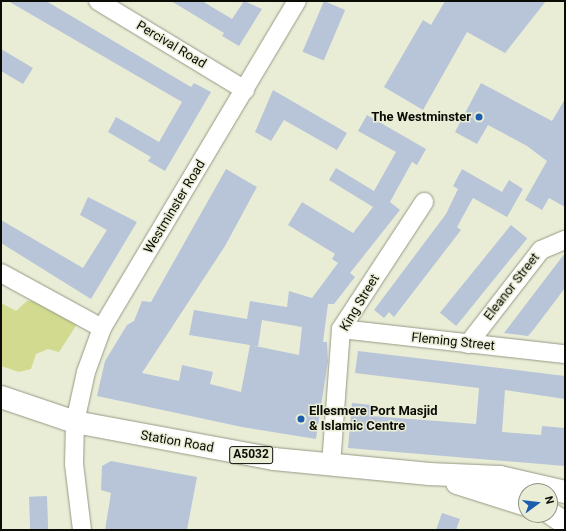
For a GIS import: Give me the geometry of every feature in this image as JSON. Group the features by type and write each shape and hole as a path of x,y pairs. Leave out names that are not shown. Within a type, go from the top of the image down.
{"main road":[{"name":"Station Road","path":"1,396 75,422 274,459 429,474 500,477 565,492"},
{"name":"Station Road","path":"429,474 518,502"}],"street":[{"name":"Percival Road","path":"98,1 245,90"},
{"name":"Westminster Road","path":"82,530 74,464 75,422 86,372 102,328 297,1"},
{"name":"King Street","path":"331,465 341,329 424,202"},
{"name":"Eleanor Street","path":"468,344 540,250 565,240"},
{"path":"1,273 102,328"},
{"name":"Fleming Street","path":"341,329 565,354"}],"green space":[{"path":"38,300 77,324 59,352 48,349 36,354 31,369 19,372 1,366 1,303 16,311 27,301"}],"building":[{"path":"8,1 46,1 191,87 194,83 211,92 165,171 148,161 151,157 108,132 116,117 159,142 182,102"},
{"path":"171,1 202,1 232,19 244,1 262,9 239,46 222,36 224,33"},
{"path":"324,1 345,10 324,61 303,52"},
{"path":"445,1 546,1 505,53 467,32 423,110 384,87 423,20 431,25"},
{"path":"1,49 33,68 23,84 1,71"},
{"path":"481,83 552,121 565,99 565,207 549,198 542,210 525,200 547,161 527,146 488,125 477,144 455,132"},
{"path":"273,90 347,133 337,150 284,120 271,141 255,132"},
{"path":"367,115 426,149 417,165 412,162 390,202 400,210 350,273 355,277 334,304 328,304 323,342 327,342 328,361 316,439 242,427 97,396 105,361 127,325 134,321 142,301 151,302 226,169 257,187 225,246 142,373 179,381 182,365 213,372 210,384 241,392 250,345 189,335 194,310 247,319 250,301 287,307 289,291 312,298 338,263 332,259 335,254 288,225 302,202 353,233 373,207 329,180 336,168 374,191 396,152 358,131","holes":["262,320 302,327 299,355 258,347"]},
{"path":"462,169 502,192 509,180 523,189 507,217 473,198 457,227 461,230 394,317 389,312 384,318 374,310 446,214 458,189 453,186"},
{"path":"88,197 137,222 91,299 1,243 1,220 83,268 107,230 80,215"},
{"path":"511,225 527,238 456,326 440,313"},
{"path":"565,253 565,288 534,329 528,336 504,333"},
{"path":"358,351 565,376 565,399 505,390 502,432 541,435 542,426 565,428 565,466 348,448 352,403 373,405 372,416 476,424 479,388 355,373"},
{"path":"111,461 197,477 187,530 105,530 111,493 101,490 102,466"},
{"path":"47,496 48,530 30,530 29,497"},
{"path":"442,513 460,519 456,530 436,530"}],"place":[{"name":"The Westminster","path":"479,117"},
{"name":"Ellesmere Port Masjid & Islamic Centre","path":"301,419"}]}
